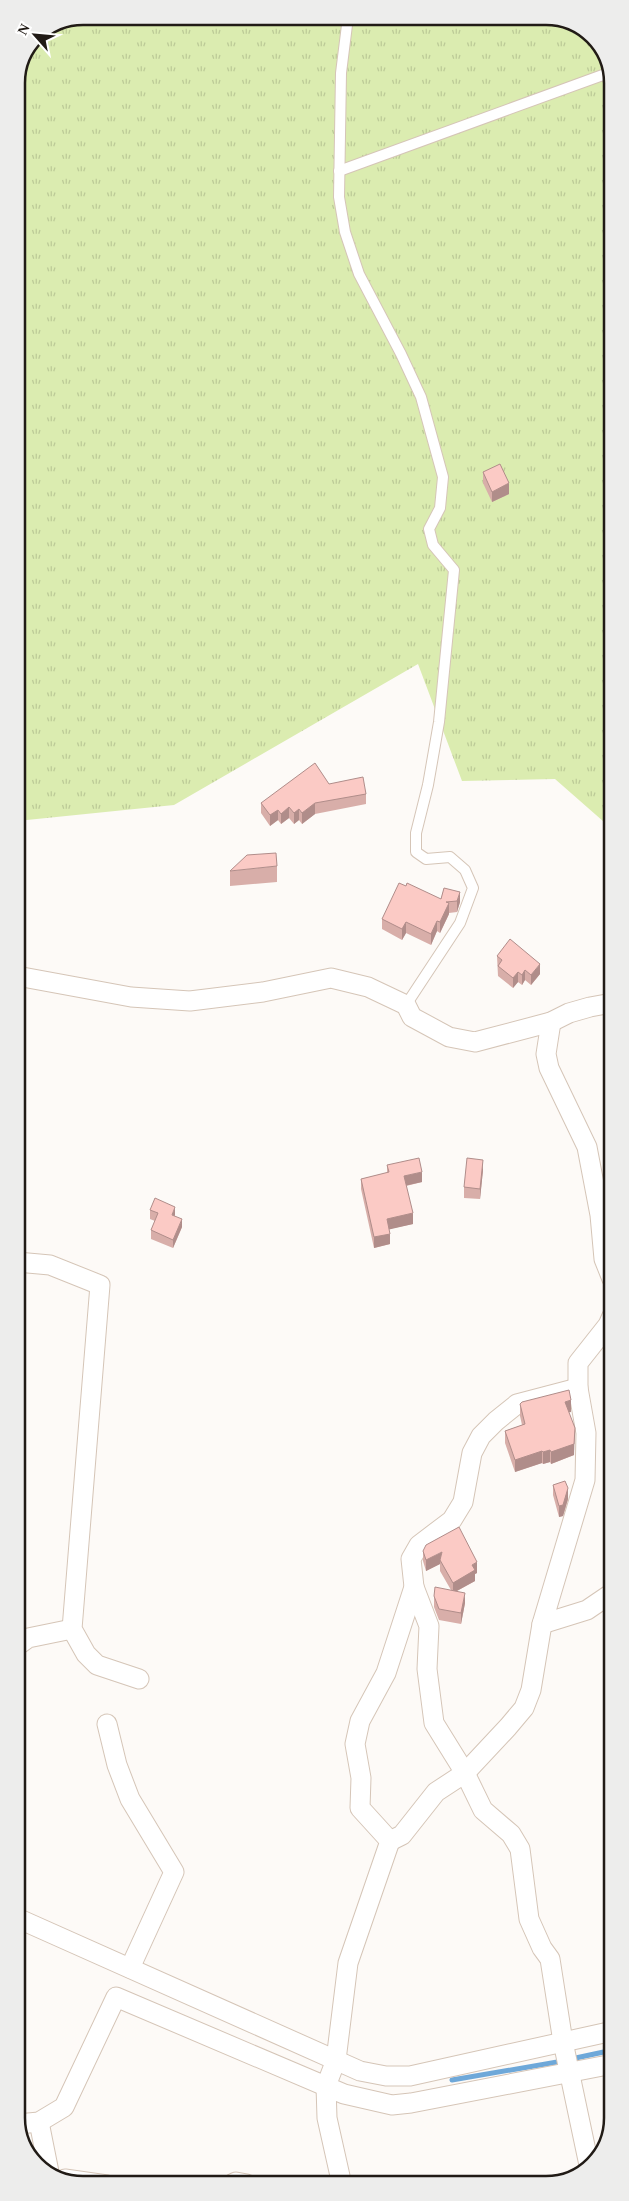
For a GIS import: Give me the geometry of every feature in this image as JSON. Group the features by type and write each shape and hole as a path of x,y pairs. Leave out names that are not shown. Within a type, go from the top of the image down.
{"street":[{"path":"25,977 131,997 190,1001 263,992 331,978 368,987 406,1005 412,1017 450,1037 475,1042 551,1022 569,1013 604,1005"},
{"path":"551,1022 546,1054 549,1068 587,1146 600,1215 604,1259"},
{"path":"25,1263 50,1265 100,1285 72,1629 86,1654 96,1665 139,1679"},
{"path":"340,2176 327,2118 326,2086 336,2060 348,1963 390,1840 402,1835 436,1792 465,1773 508,1728 524,1708 531,1690 542,1624 585,1480 586,1433 578,1388 578,1363 604,1330"},
{"path":"578,1388 518,1404 496,1421 481,1436 472,1453 463,1502 452,1520 419,1545 411,1558 414,1587 429,1626 427,1668 434,1723 465,1773 484,1810 511,1834 520,1849 529,1919 542,1948 550,1959 563,2042 588,2158"},
{"path":"390,1840 360,1808 361,1778 355,1744 360,1721 386,1674 414,1587"},
{"path":"542,1624 587,1610 604,1599"},
{"path":"25,1640 72,1629"},
{"path":"107,1724 116,1765 130,1799 174,1872 130,1968"},
{"path":"25,1921 360,2071 386,2076 410,2076 604,2034"},
{"path":"25,2123 38,2122 64,2107 116,1997 344,2094 392,2105 604,2066"},
{"path":"38,2122 47,2163"}],"lane":[{"path":"347,25 341,72 339,171 339,197 345,232 359,274 421,397 444,477 440,508 429,529 434,545 454,570 439,722 428,785 416,833 416,852 426,859 450,858 465,870 473,888 460,923 406,1005"},
{"path":"339,171 603,75"}],"green space":[{"path":"83,25 550,25 568,29 584,39 600,61 604,83 604,822 555,779 462,781 418,664 174,805 25,820 25,83 30,60 60,60 61,29"}],"building":[{"path":"500,464 509,483 492,492 483,472"},
{"path":"315,763 329,784 363,777 366,794 315,803 302,813 299,809 294,813 289,807 281,814 278,810 270,815 261,803"},
{"path":"276,853 277,866 230,871 247,855"},
{"path":"399,883 406,886 407,883 441,899 444,888 460,892 457,901 446,902 449,903 440,922 437,921 431,934 406,922 402,929 382,919"},
{"path":"510,939 540,964 531,975 525,970 522,975 518,972 513,978 498,966 502,960 497,956"},
{"path":"419,1158 422,1172 404,1176 413,1213 387,1219 390,1234 374,1237 361,1179 389,1172 387,1165"},
{"path":"467,1158 483,1160 480,1189 464,1187"},
{"path":"155,1198 175,1207 172,1215 182,1219 173,1240 151,1230 158,1213 150,1210"},
{"path":"569,1390 571,1400 565,1402 575,1428 574,1444 551,1452 550,1450 542,1451 515,1460 505,1431 525,1424 520,1404"},
{"path":"565,1481 568,1488 563,1505 559,1506 553,1485"},
{"path":"459,1527 477,1562 472,1565 475,1570 453,1583 440,1560 442,1552 426,1560 423,1551 426,1545"},
{"path":"435,1587 465,1593 461,1613 439,1609 434,1596"}],"waterway":[{"path":"571,2059 604,2052"},
{"path":"452,2080 563,2061"}]}
